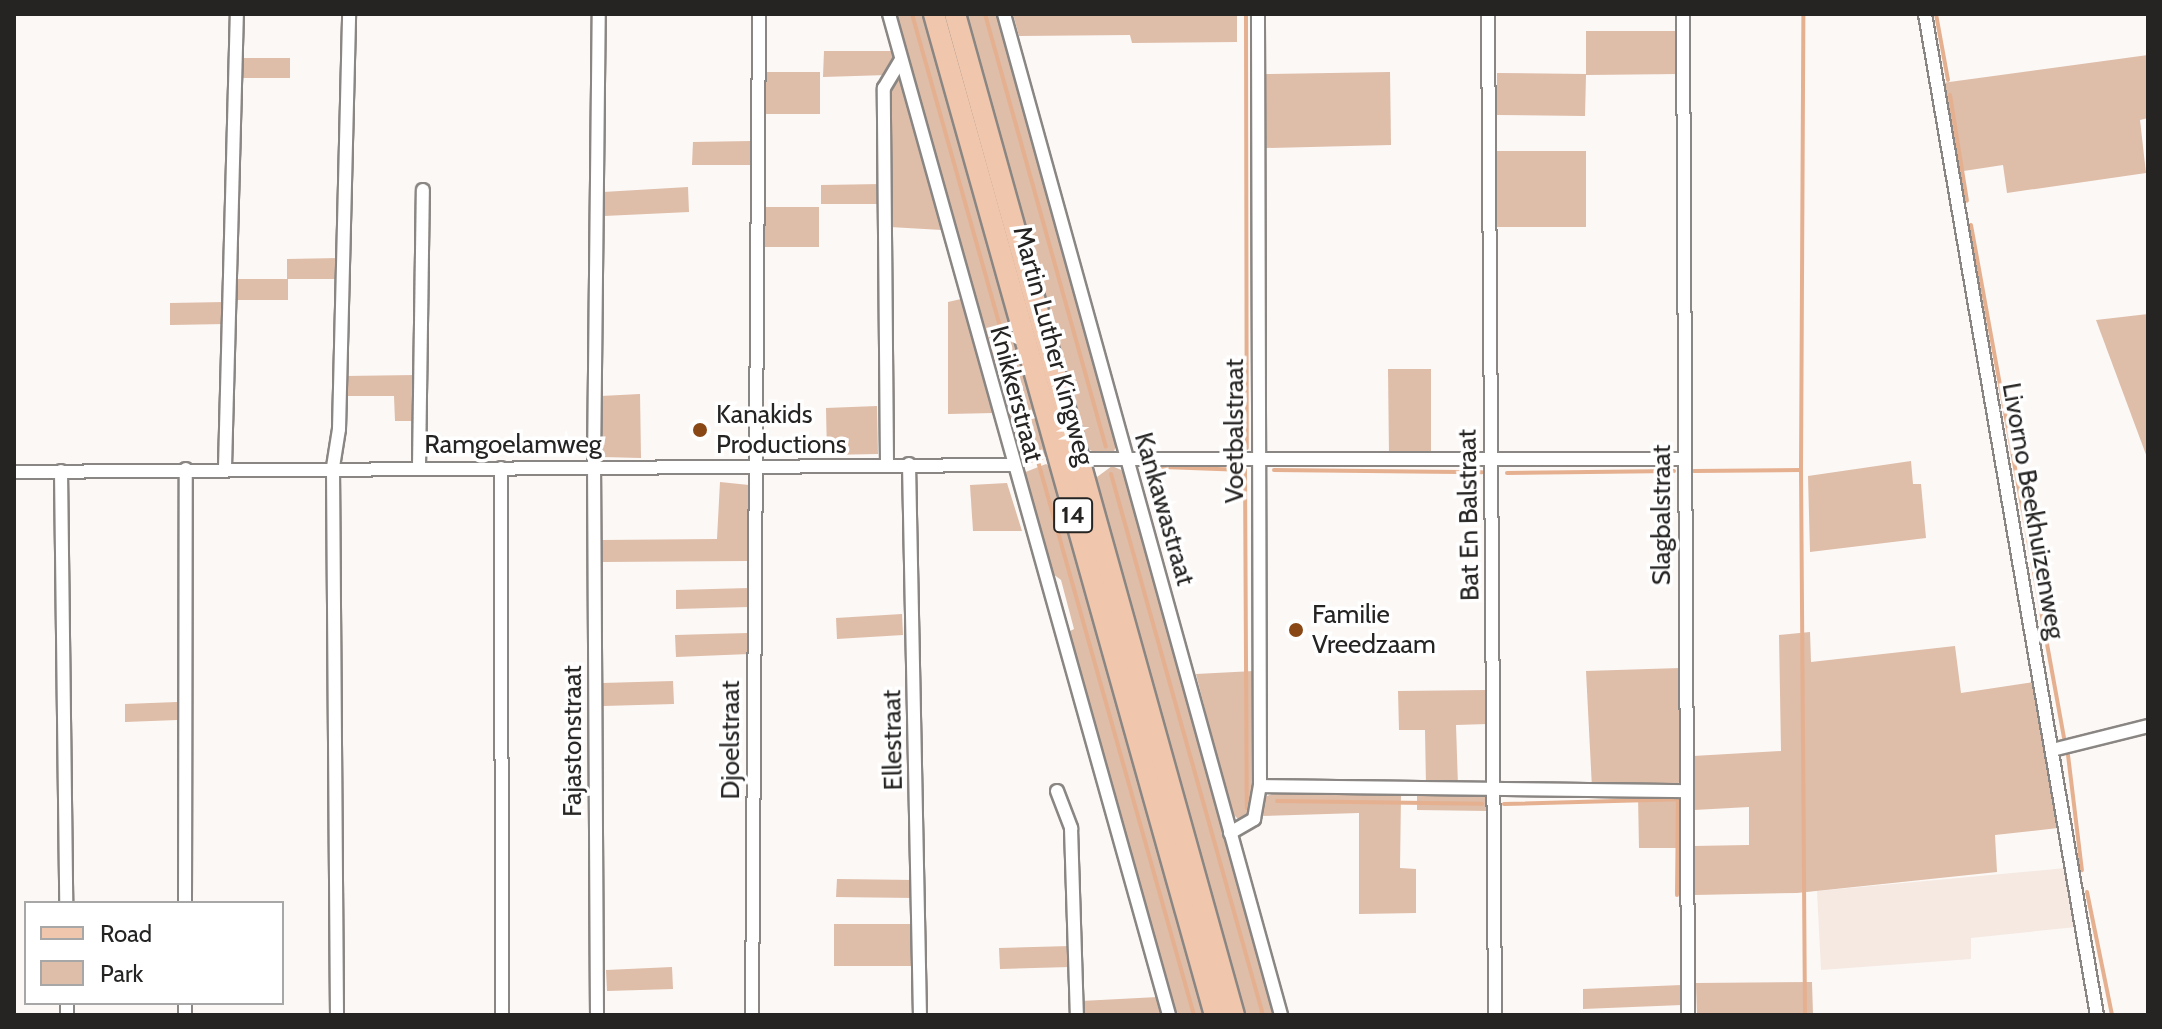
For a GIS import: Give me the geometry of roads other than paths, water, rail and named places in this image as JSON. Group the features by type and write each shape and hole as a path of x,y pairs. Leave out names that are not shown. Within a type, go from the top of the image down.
{"main road":[{"name":"Martin Luther Kingweg","path":"934,14 1215,1015"},
{"name":"Martin Luther Kingweg","path":"955,14 1234,1015"}],"street":[{"path":"225,467 237,14"},
{"path":"337,1015 333,467 339,429 349,14"},
{"name":"Fajastonstraat","path":"597,1015 594,466 599,14"},
{"name":"Djoelstraat","path":"752,1015 759,14"},
{"name":"Knikkerstraat","path":"889,14 1169,1015"},
{"name":"Kankawastraat","path":"1004,14 1281,1015"},
{"name":"Voetbalstraat","path":"1230,833 1254,819 1260,786 1258,14"},
{"name":"Bat En Balstraat","path":"1488,14 1495,1015"},
{"name":"Slagbalstraat","path":"1683,14 1688,1015"},
{"name":"Livorno Beekhuizenweg","path":"1925,14 2097,1015"},
{"path":"887,463 884,88 901,60"},
{"path":"419,467 423,190"},
{"path":"1058,464 1079,458 1490,463 1683,459"},
{"name":"Ellestraat","path":"909,464 920,1015"},
{"name":"Ramgoelamweg","path":"14,472 225,467 1013,465"},
{"path":"501,468 502,1015"},
{"path":"185,901 186,469"},
{"path":"61,471 66,901"},
{"path":"2052,750 2148,726"},
{"path":"1260,786 1687,791"},
{"path":"1057,791 1071,828 1077,1015"}],"waterway":[{"path":"912,14 1194,1015"},
{"path":"985,14 1106,446"},
{"path":"1246,14 1247,448"},
{"path":"1694,471 1801,470 1803,14"},
{"path":"1936,14 1948,80"},
{"path":"1950,95 1967,201"},
{"path":"1971,225 2064,738"},
{"path":"1163,467 1245,470 1247,808"},
{"path":"1274,470 1482,472"},
{"path":"1801,470 1805,1015"},
{"path":"1507,473 1674,471"},
{"path":"1111,474 1263,1015"},
{"path":"2068,755 2082,870"},
{"path":"1504,804 1678,799 1677,895"},
{"path":"1277,801 1482,804"},
{"path":"2087,892 2112,1015"}],"place":[{"name":"Kanakids Productions","path":"700,430"},
{"name":"Familie Vreedzaam","path":"1296,630"}]}
